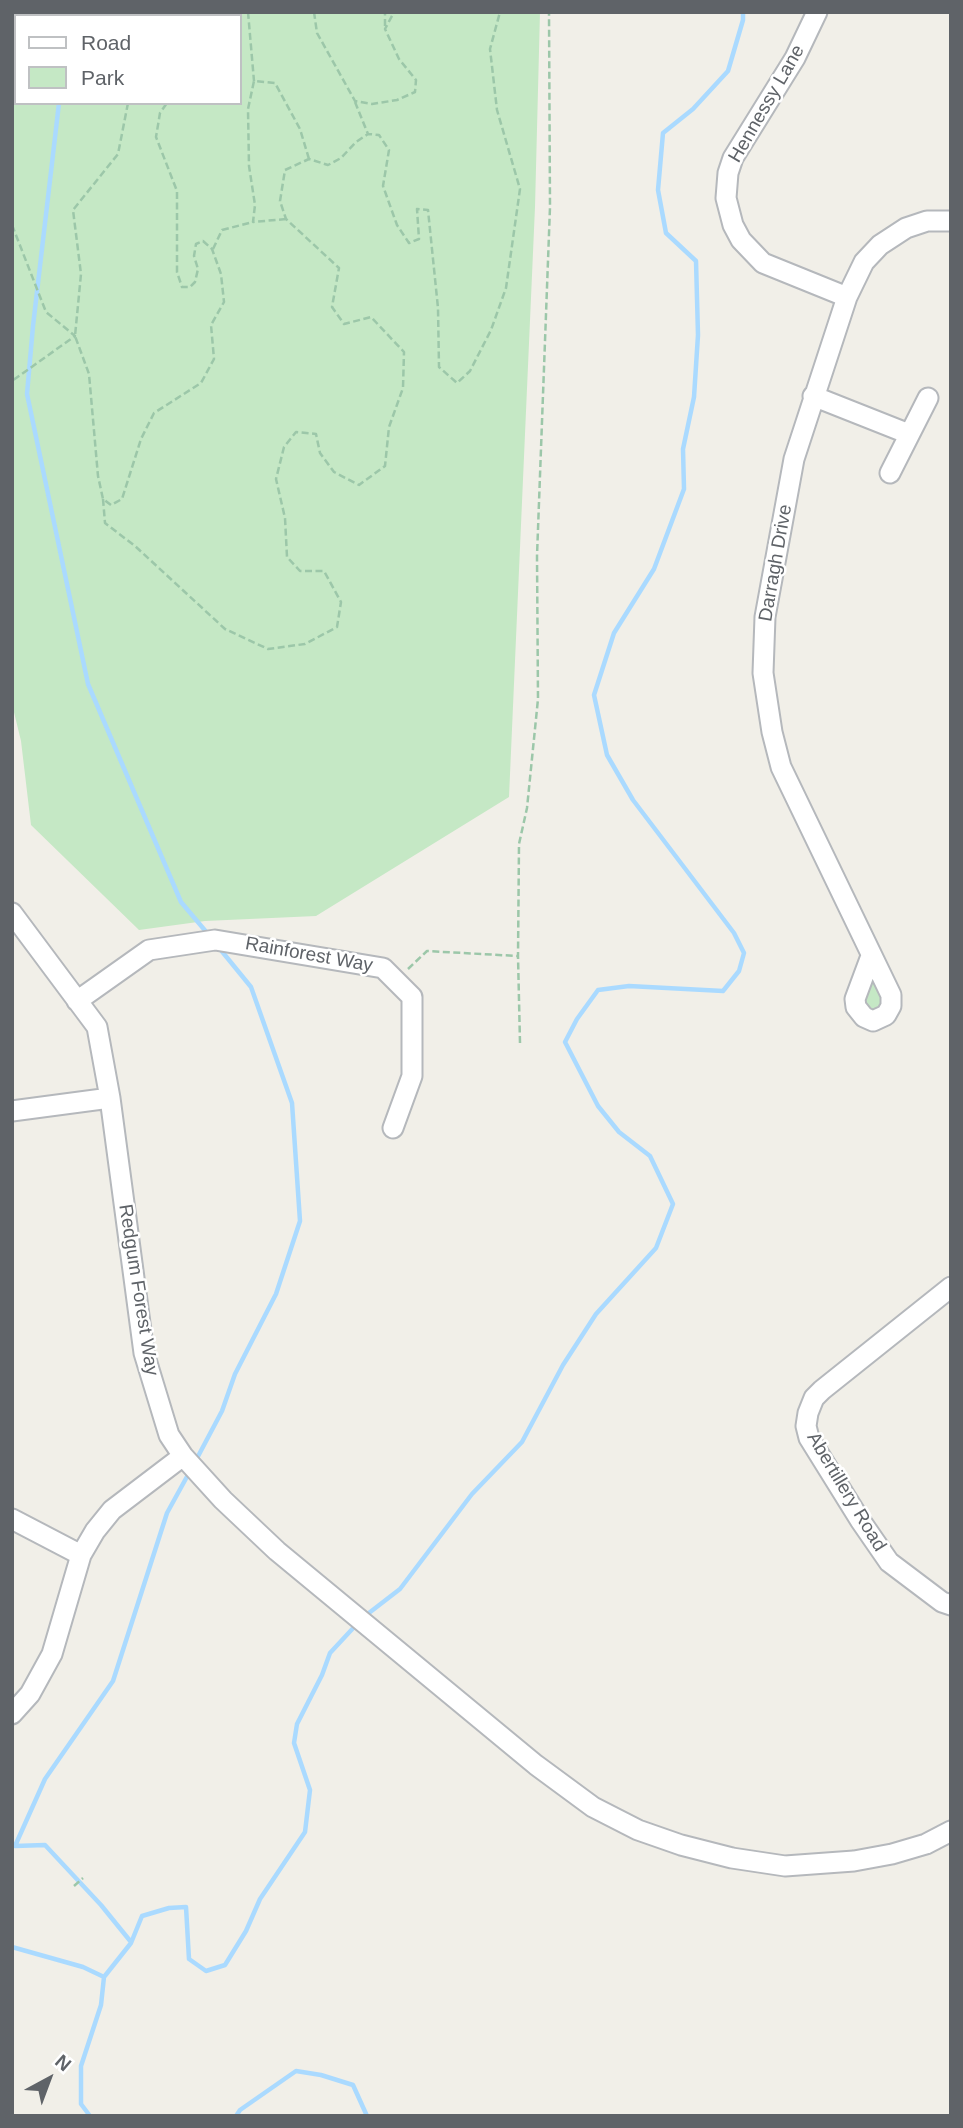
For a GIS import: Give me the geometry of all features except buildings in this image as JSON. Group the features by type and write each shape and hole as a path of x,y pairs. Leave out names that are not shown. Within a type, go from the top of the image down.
{"street":[{"name":"Hennessy Lane","path":"817,12 795,58 733,158 728,173 726,198 733,225 741,240 763,262 847,297"},
{"name":"Darragh Drive","path":"871,956 781,767 772,732 763,673 765,617 794,459 847,297 864,262 880,245 905,228 927,221 951,221"},
{"path":"813,396 909,434"},
{"path":"890,473 928,398"},
{"name":"Redgum Forest Way","path":"12,913 97,1027 110,1098 144,1353 169,1435 183,1456 223,1500 276,1551 536,1765 593,1807 638,1830 681,1845 732,1858 786,1866 854,1861 926,1844 951,1831"},
{"name":"Rainforest Way","path":"77,1000 149,950 215,940 383,968 412,997 412,1076 393,1128"},
{"path":"12,1111 110,1098"},
{"name":"Abertillery Road","path":"951,1287 822,1390 814,1398 806,1426 809,1438 889,1562 942,1602 951,1605"},
{"path":"12,1714 30,1694 52,1654 81,1555 95,1531 112,1510 183,1456"},
{"path":"12,1518 81,1555"}],"path":[{"path":"248,12 254,81 248,109 254,222"},
{"path":"314,12 317,33 355,101 368,134"},
{"path":"355,101 372,104 397,100 415,92 416,80 399,59 385,29 385,12"},
{"path":"385,29 394,12"},
{"path":"128,105 118,154 73,211 82,274 75,336 89,374 105,523 135,546 225,629 268,649 305,644 337,627 341,602 324,571 300,571 287,558 285,518 276,478 284,447 296,432 316,434 320,453 334,472 359,485 385,466 389,427 403,388 404,352 371,317 344,324 332,307 339,268 286,219 280,201 285,170 309,159 328,164 341,158 368,134 379,135 389,150 383,186 397,225 409,243 419,239 417,209 428,210 438,308 439,367 457,383 470,371 491,330 506,288 520,189 497,110 490,49 500,12"},
{"path":"520,1043 519,844 527,808 538,699 537,556 550,207 549,12"},
{"path":"254,81 275,83 300,129 309,159"},
{"path":"103,499 111,505 122,499 141,439 154,413 201,383 214,359 211,325 224,302 221,274 212,249 203,242 196,244 194,256 198,269 195,282 190,288 182,287 177,272 177,191 156,138 160,113 166,105"},
{"path":"212,249 222,230 254,222 286,219"},
{"path":"12,225 46,312 75,336"},
{"path":"12,381 75,336"},
{"path":"395,981 427,951 518,956"},
{"path":"75,1886 83,1878"}],"green space":[{"path":"12,12 540,12 535,207 509,797 316,916 205,921 139,930 31,825 21,741 12,704"},
{"path":"872,981 882,998 882,1008 870,1013 863,1001"}],"waterway":[{"path":"365,1616 400,1589 472,1494 522,1442 563,1365 596,1314 656,1248 673,1204 650,1156 619,1132 598,1106 565,1042 577,1019 598,990 629,986 723,991 739,971 744,953 734,933 633,800 607,755 594,695 614,633 654,569 684,489 683,449 694,397 698,335 696,261 666,233 658,190 663,133 693,109 728,71 743,12"},
{"path":"59,105 27,394 88,684 181,902 208,934"},
{"path":"195,1462 222,1411 235,1374 276,1294 300,1221 292,1103 251,987 220,949"},
{"path":"131,1942 45,1845 15,1846 45,1779 113,1681 167,1513 189,1473"},
{"path":"104,1977 131,1943 142,1916 169,1908 186,1907 189,1959 206,1971 225,1965 246,1931 260,1899 305,1832 310,1790 294,1743 297,1724 330,1653 356,1625"},
{"path":"12,1947 83,1967 104,1977 101,2005 81,2066 81,2104 90,2116"},
{"path":"236,2116 240,2110 296,2071 353,2085 367,2116"}]}
